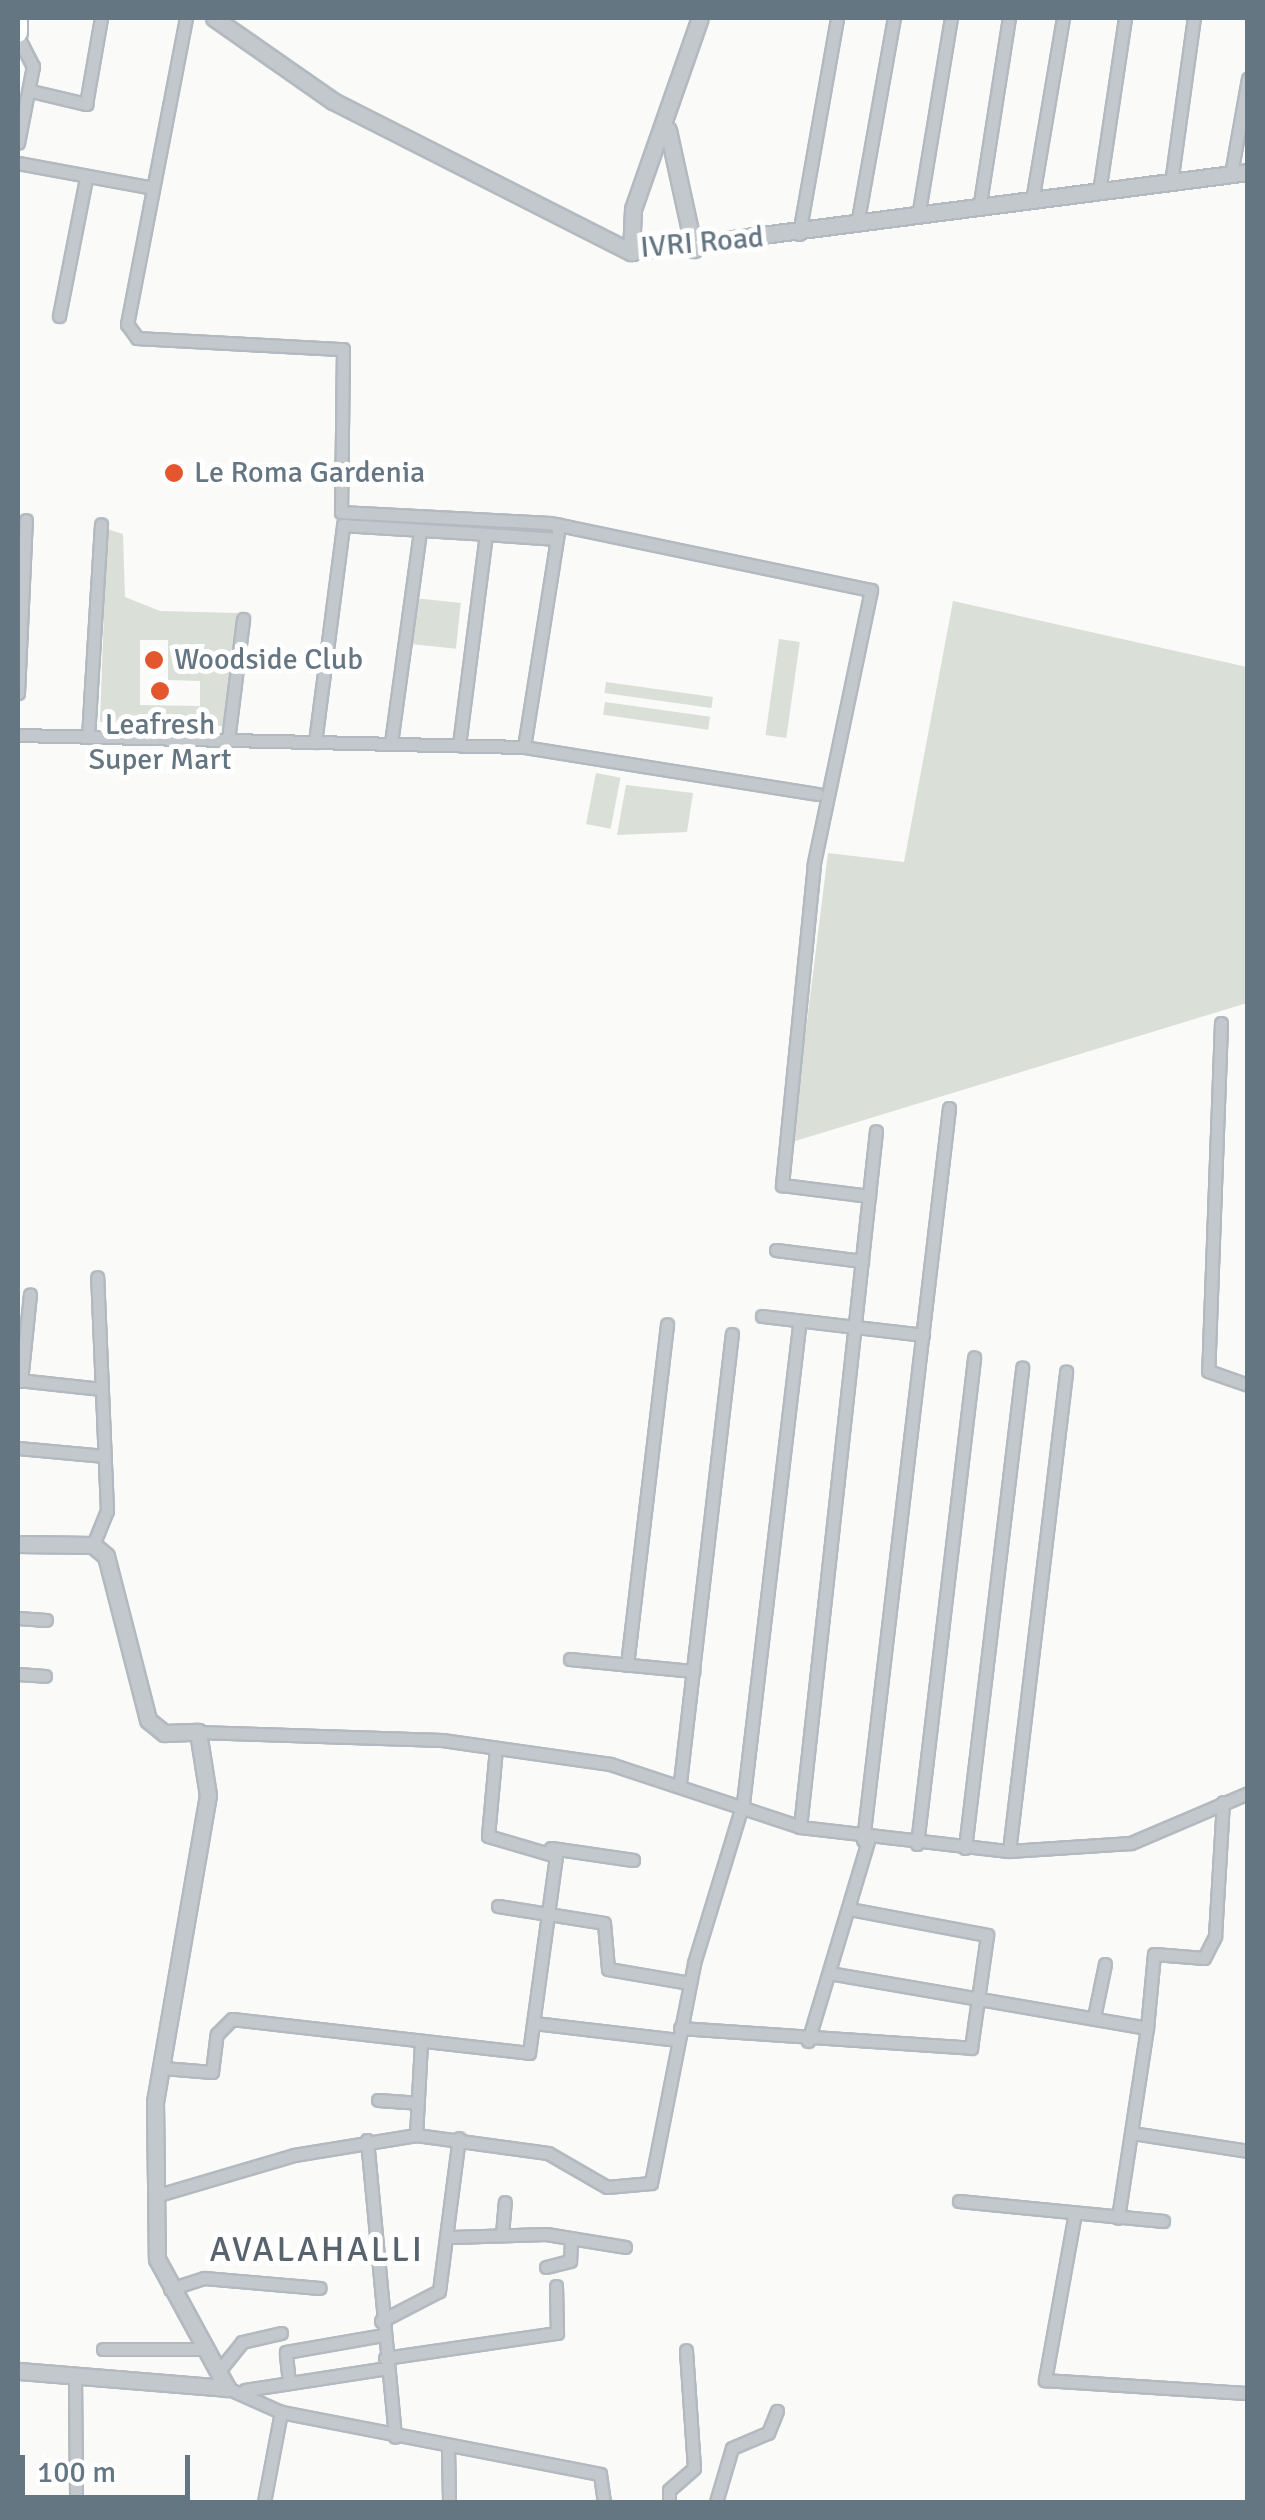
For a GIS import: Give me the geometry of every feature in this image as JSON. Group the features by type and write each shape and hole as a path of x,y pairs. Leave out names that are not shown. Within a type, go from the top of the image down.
{"main road":[{"path":"18,22 18,35"}],"street":[{"path":"31,91 86,104 101,18"},
{"path":"186,18 127,324 138,338 344,349 341,512 559,524 871,590 814,864 782,1185 869,1196"},
{"name":"IVRI Road","path":"214,18 333,101 631,252 694,249 1240,173"},
{"path":"631,252 648,170 700,18"},
{"path":"799,234 838,18"},
{"path":"857,226 894,18"},
{"path":"918,217 951,18"},
{"path":"979,209 1009,18"},
{"path":"1032,201 1063,18"},
{"path":"1099,192 1125,18"},
{"path":"1171,182 1194,18"},
{"path":"18,35 33,57 31,91 18,143"},
{"path":"1240,173 1248,78"},
{"path":"667,121 670,170 694,249"},
{"path":"18,163 86,179 153,188"},
{"path":"648,170 670,170"},
{"path":"59,316 86,179"},
{"path":"18,694 26,520"},
{"path":"88,737 101,524"},
{"path":"524,747 559,524"},
{"path":"315,742 344,525 557,539"},
{"path":"391,744 420,532"},
{"path":"459,745 486,534"},
{"path":"228,740 243,619"},
{"path":"18,735 524,747 817,794"},
{"path":"1221,1024 1208,1371 1248,1385"},
{"path":"808,2041 850,1909 866,1840 949,1108"},
{"path":"800,1827 876,1132"},
{"path":"776,1250 862,1261"},
{"path":"92,1545 108,1511 98,1276"},
{"path":"30,1294 19,1380 102,1389"},
{"path":"762,1316 923,1335"},
{"path":"155,2196 367,2140 416,2135 548,2152 607,2188 651,2183 690,1982 744,1804 800,1321"},
{"path":"627,1665 667,1324"},
{"path":"680,1782 732,1334"},
{"path":"917,1844 974,1357"},
{"path":"965,1848 1022,1367"},
{"path":"1009,1851 1066,1372"},
{"path":"18,1448 105,1456"},
{"path":"18,1544 92,1545 112,1568 148,1720 164,1733 496,1748 680,1782 800,1827 866,1840 1009,1851 1131,1843 1248,1793"},
{"path":"18,1618 46,1620"},
{"path":"570,1659 692,1671"},
{"path":"18,1674 45,1676"},
{"path":"198,1732 208,1795 163,2068 155,2196 157,2259 206,2349 222,2367 227,2388"},
{"path":"496,1748 488,1836 633,1860"},
{"path":"1118,2218 1147,2028 1154,1954 1204,1958 1215,1936 1223,1802"},
{"path":"163,2068 212,2072 218,2034 232,2018 525,2055 534,2023 547,1913 557,1868 551,1848"},
{"path":"498,1906 607,1926 608,1970 690,1982"},
{"path":"534,2023 971,2048 987,1934 850,1909"},
{"path":"1094,2017 1105,1964"},
{"path":"828,1973 1147,2028"},
{"path":"416,2135 421,2042"},
{"path":"378,2100 418,2104"},
{"path":"1132,2133 1248,2151"},
{"path":"381,2321 431,2302 452,2236 459,2138"},
{"path":"367,2140 381,2321 395,2437"},
{"path":"960,2201 1163,2221"},
{"path":"502,2234 505,2202"},
{"path":"1075,2213 1045,2380 1248,2393"},
{"path":"452,2236 502,2234 625,2247"},
{"path":"546,2267 570,2262 571,2240"},
{"path":"170,2289 204,2278 320,2288"},
{"path":"18,2371 245,2390 557,2333 556,2286"},
{"path":"222,2367 242,2342 281,2333"},
{"path":"290,2382 286,2352 383,2336"},
{"path":"103,2349 206,2349"},
{"path":"669,2502 669,2490 694,2468 686,2350"},
{"path":"75,2378 76,2502"},
{"path":"245,2390 281,2412 448,2448 600,2474 604,2502"},
{"path":"716,2502 732,2448 768,2433 778,2410"},
{"path":"264,2502 281,2412"},
{"path":"448,2448 449,2502"}],"shaded area":[{"path":"107,529 123,534 125,597 160,611 237,613 223,726 100,722","holes":["140,640 168,640 168,680 200,681 200,706 140,705"]},
{"path":"414,598 461,603 456,649 409,644"},
{"path":"953,601 1247,667 1247,1003 792,1142 828,853 904,862"},
{"path":"779,639 800,642 786,738 766,735"},
{"path":"606,682 713,697 711,708 604,693"},
{"path":"605,702 710,717 708,730 603,715"},
{"path":"596,773 621,778 611,829 586,824"},
{"path":"626,785 693,793 687,832 617,835"}],"place":[{"name":"Le Roma Gardenia","path":"174,473"},
{"name":"Woodside Club","path":"154,660"},
{"name":"Leafresh Super Mart","path":"160,691"}],"district":[{"name":"AVALAHALLI","path":"317,2250"}]}
